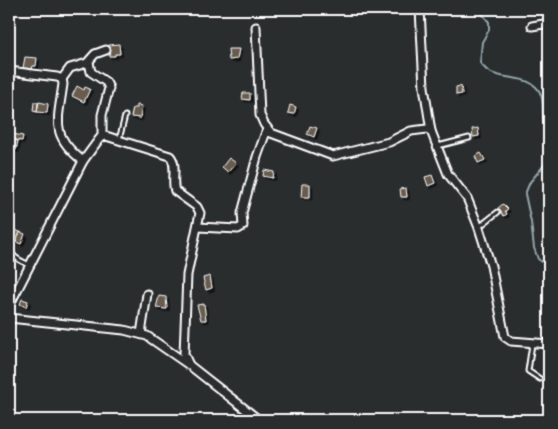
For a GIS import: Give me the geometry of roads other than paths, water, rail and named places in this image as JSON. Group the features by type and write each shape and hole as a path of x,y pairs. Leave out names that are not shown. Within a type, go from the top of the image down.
{"street":[{"path":"420,9 424,79 431,131 448,174 468,198 479,228 492,274 503,333 511,341 549,344"},
{"path":"532,26 549,24"},
{"path":"256,26 260,115 267,129 276,136 333,156 389,142 411,131 426,129 431,131"},
{"path":"84,161 67,146 59,132 62,80 67,71 73,66 89,62 95,54 106,50"},
{"path":"9,306 84,161 102,137 102,115 109,88 106,82 91,72 89,62"},
{"path":"9,71 57,77 62,80"},
{"path":"198,227 238,229 242,226 242,213 257,157 267,129"},
{"path":"102,137 119,140 172,157 174,163 174,191 199,210 201,217 187,275 184,354 189,365"},
{"path":"141,334 146,294"},
{"path":"9,318 124,330 141,334 189,365 259,420"}],"lane":[{"path":"119,140 125,116"},
{"path":"438,146 469,138"},
{"path":"479,228 498,212"},
{"path":"11,242 12,255 29,265"},
{"path":"532,343 528,371 540,379"}],"waterway":[{"path":"476,9 489,22 489,30 482,42 480,63 493,74 519,79 536,87 542,98 544,123 549,135"},
{"path":"549,155 545,164 530,182 525,194 534,248 538,259 549,267"}]}
